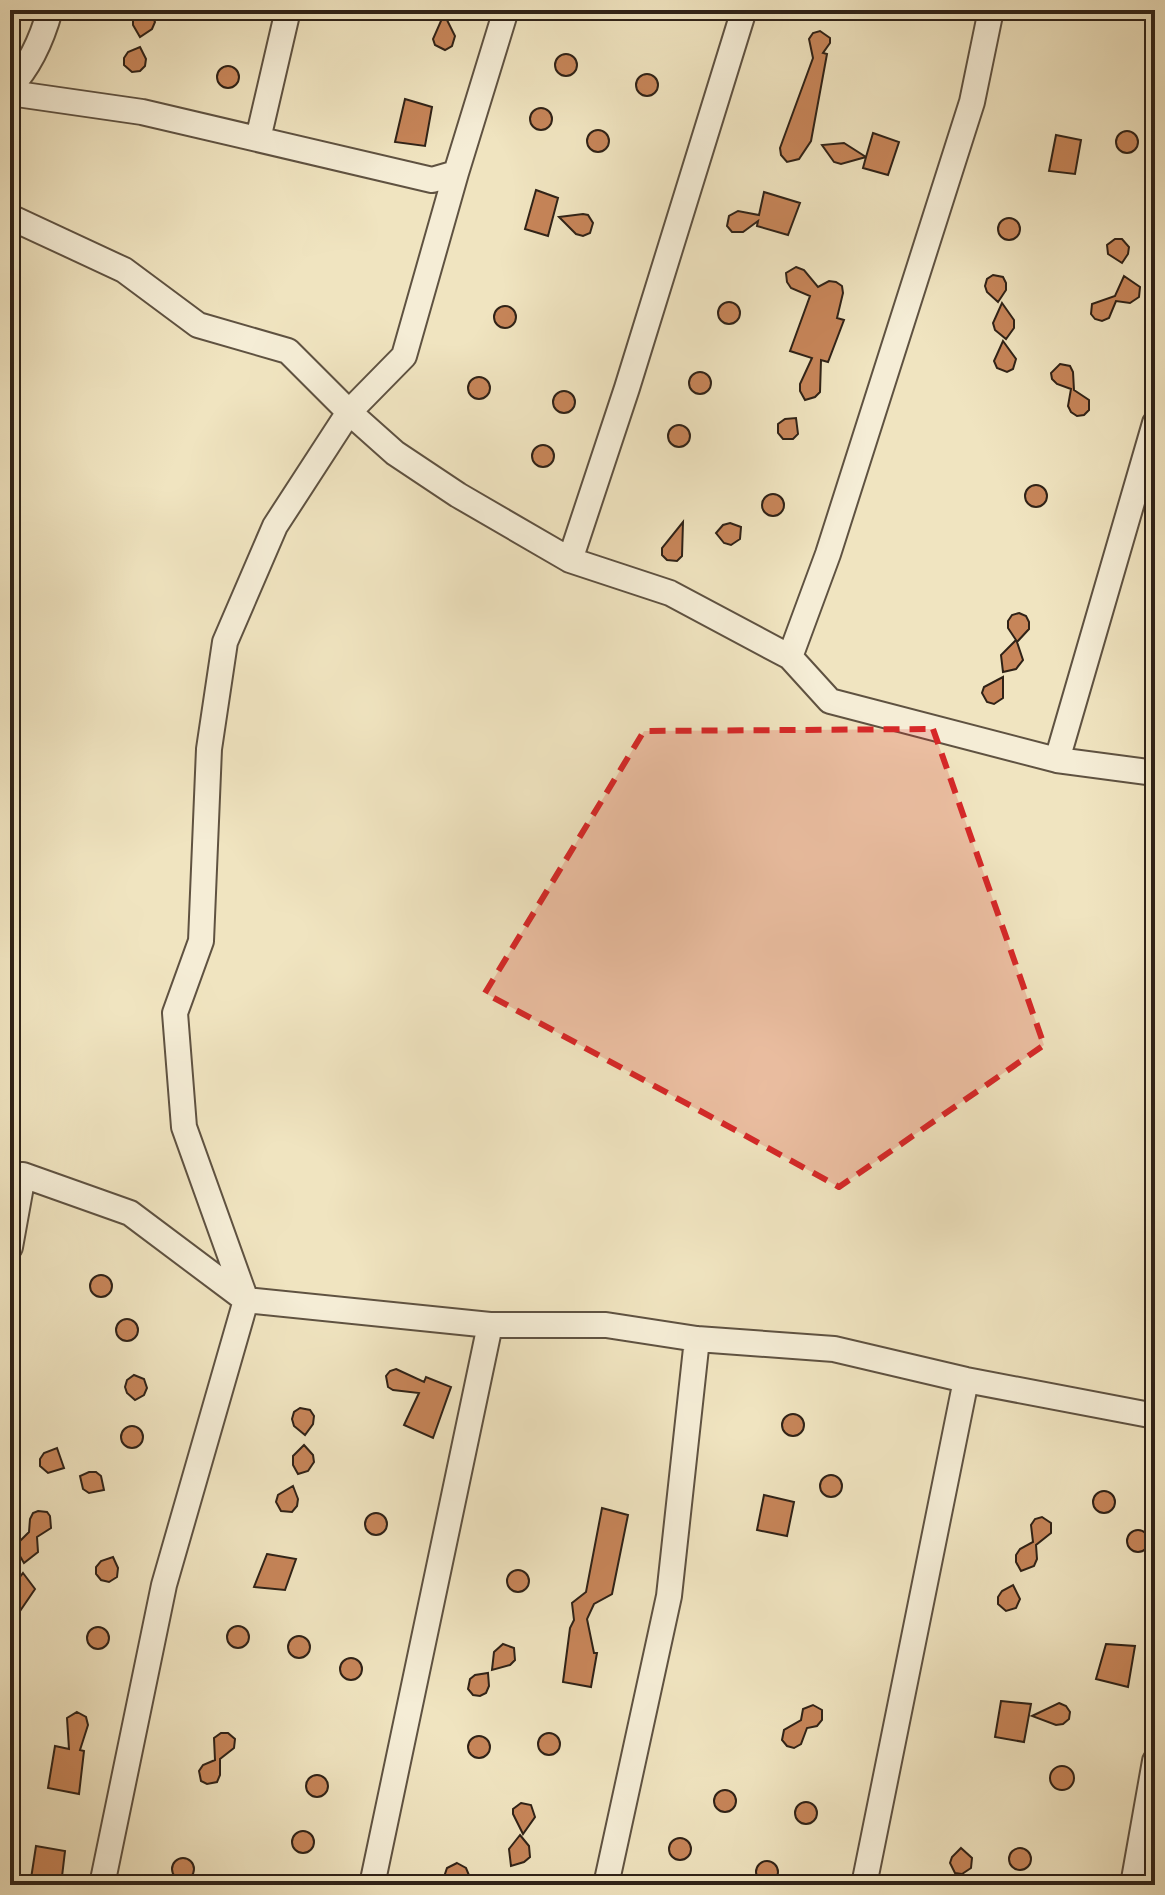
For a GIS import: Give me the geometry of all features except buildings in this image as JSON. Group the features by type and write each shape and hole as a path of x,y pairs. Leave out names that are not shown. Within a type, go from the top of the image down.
{"street":[{"path":"50,10 44,31 24,72 10,90 142,112 432,180 456,173"},
{"path":"258,139 288,10"},
{"path":"102,1885 164,1585 246,1300 184,1127 175,1013 201,941 209,749 225,642 275,526 349,412 404,356 506,10"},
{"path":"570,560 627,388 744,10"},
{"path":"790,657 828,554 972,102 991,10"},
{"path":"10,217 124,270 198,325 288,351 395,453 458,495 570,560 670,593 790,657 830,701 1057,760 1155,773"},
{"path":"1057,760 1155,423"},
{"path":"10,1247 17,1176 130,1213 246,1300 490,1325 606,1325 697,1339 834,1349 966,1380 1155,1416"},
{"path":"372,1885 490,1325"},
{"path":"606,1885 669,1596 697,1339"},
{"path":"864,1885 966,1380"},
{"path":"1133,1885 1155,1761"}],"highlighted area":[{"path":"933,729 1044,1045 839,1187 485,993 644,731"}]}
